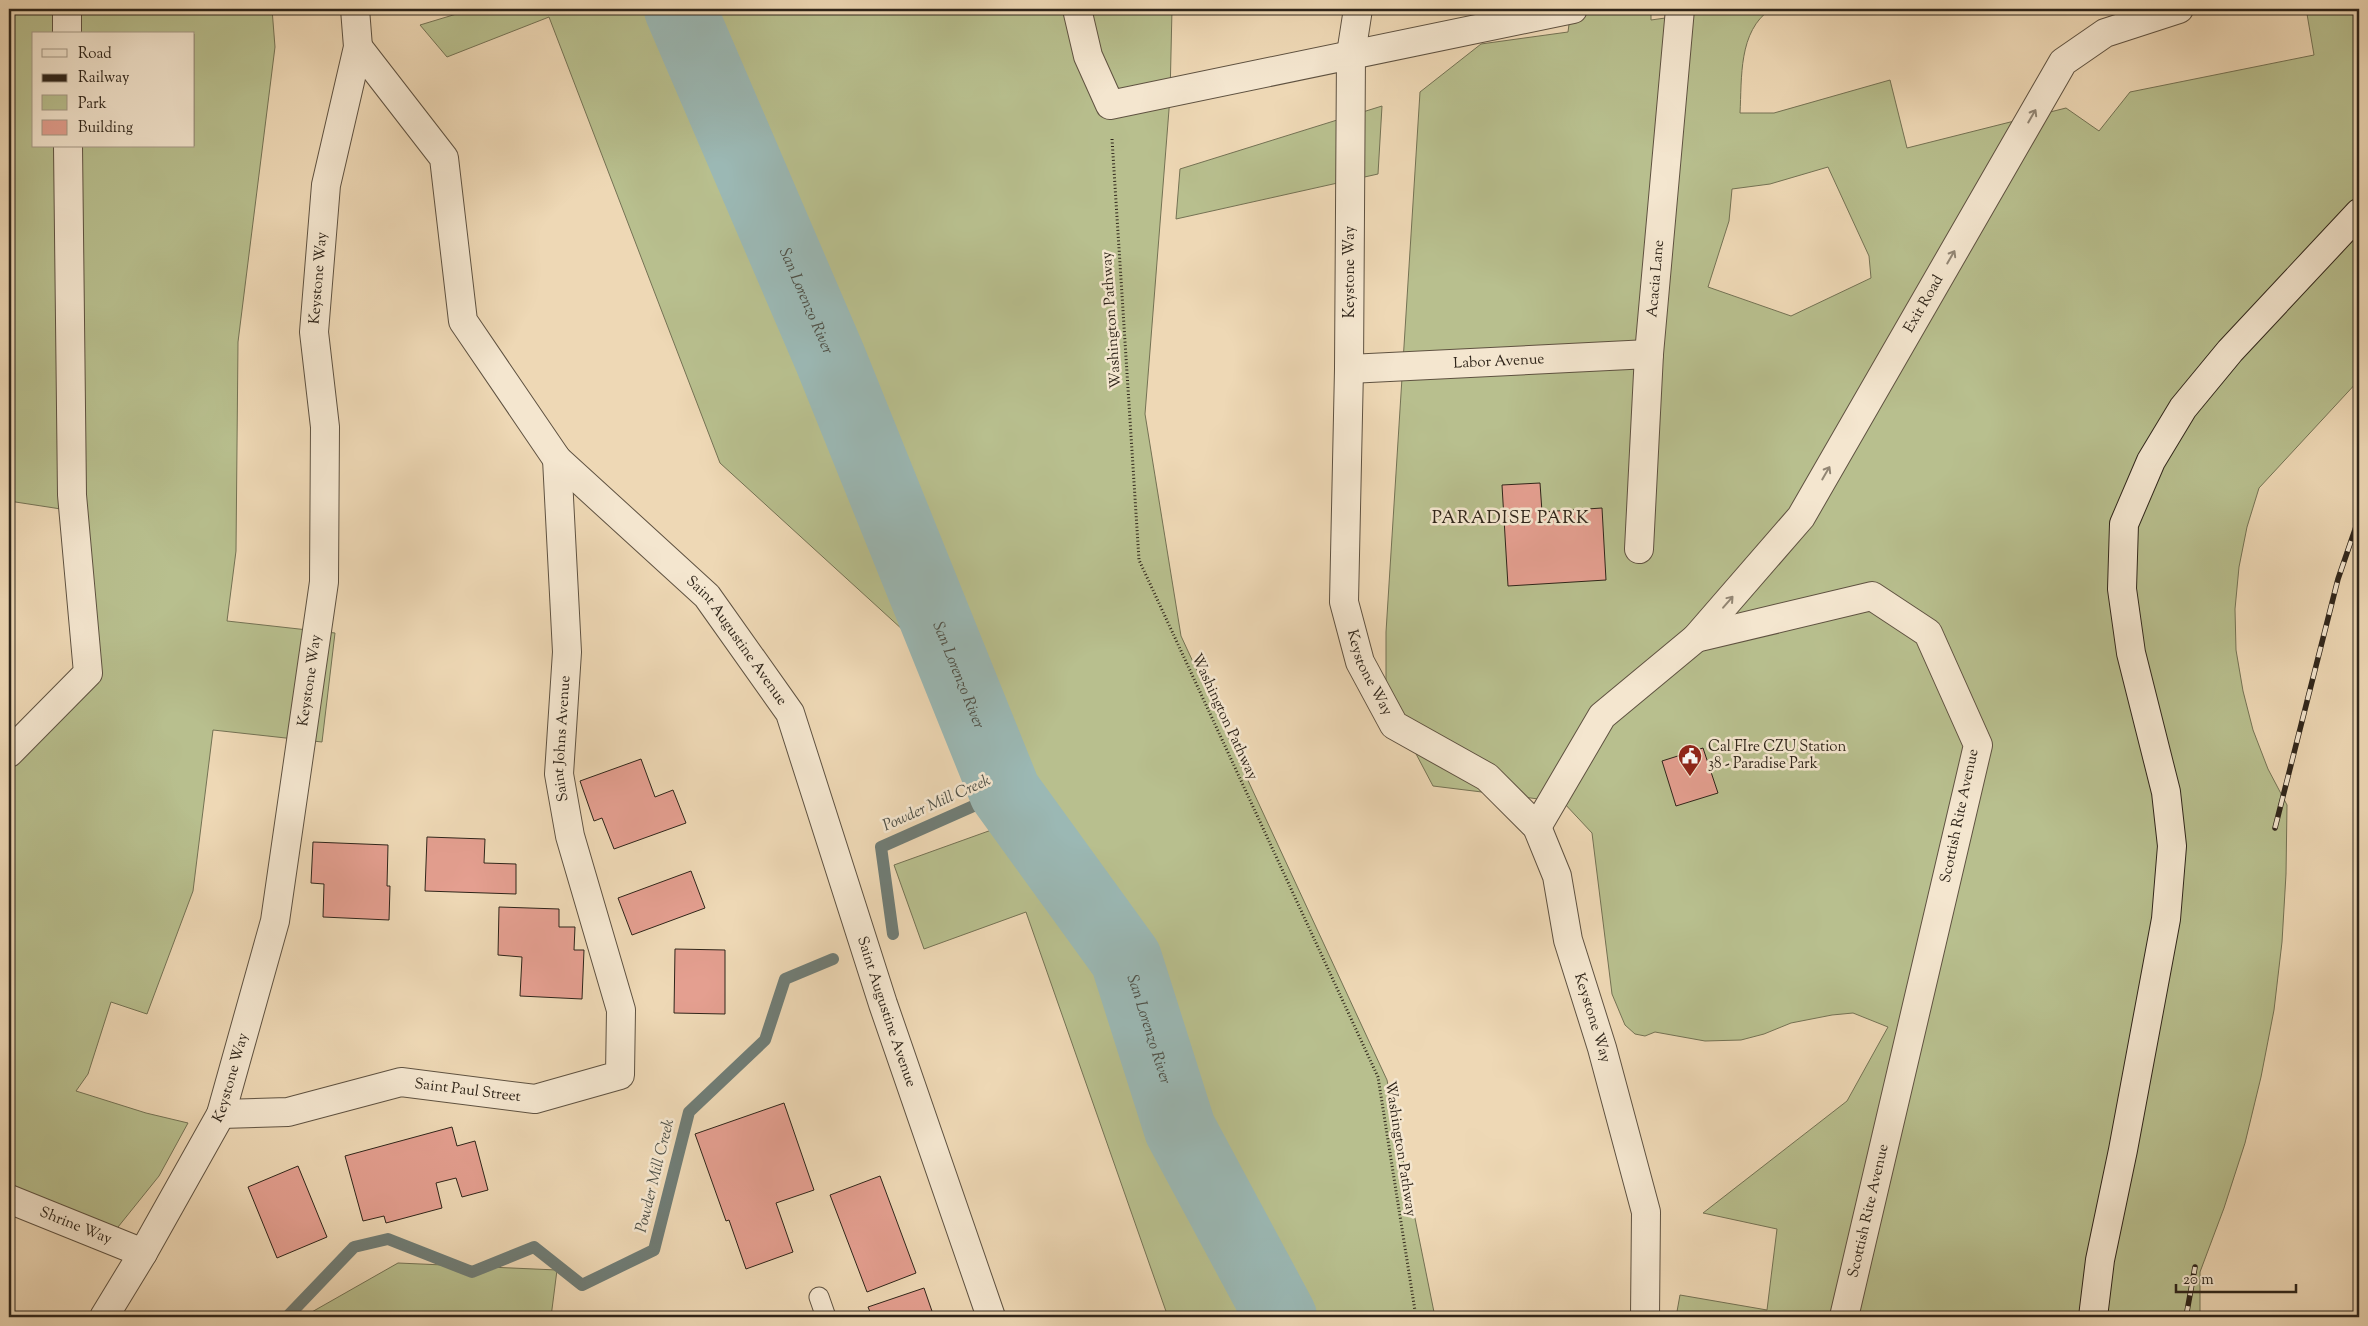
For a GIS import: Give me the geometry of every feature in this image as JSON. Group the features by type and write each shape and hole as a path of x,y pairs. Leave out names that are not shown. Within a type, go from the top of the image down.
{"street":[{"path":"66,9 67,32"},
{"name":"Keystone Way","path":"104,1317 143,1253 221,1114 275,922 324,582 325,427 314,332 326,185 358,47 355,9"},
{"path":"1078,9 1088,56 1110,105 1573,9"},
{"name":"Keystone Way","path":"1358,9 1351,54 1349,369 1344,602 1360,662 1394,725 1487,777 1536,827 1557,876 1568,940 1602,1048 1646,1212 1645,1317"},
{"name":"Acacia Lane","path":"1638,550 1650,354 1680,9"},
{"name":"Exit Road","path":"1696,638 1801,518 2063,62 2104,33 2179,9"},
{"name":"Saint Augustine Avenue","path":"358,47 444,158 463,321 557,458 708,596 790,713 883,1004 991,1317"},
{"path":"9,753 88,673 72,495 68,148"},
{"path":"2093,1317 2100,1260 2123,1150 2166,919 2172,846 2166,792 2131,654 2122,589 2124,524 2151,461 2183,408 2230,350 2359,213"},
{"name":"Labor Avenue","path":"1349,369 1650,354"},
{"name":"Saint Johns Avenue","path":"557,458 567,652 559,774 570,836 621,1010"},
{"name":"Scottish Rite Avenue","path":"1536,827 1602,716 1696,638 1872,596 1928,633 1978,745 1844,1317"},
{"name":"Saint Paul Street","path":"221,1114 288,1112 401,1082 535,1099 620,1075 621,1010"},
{"name":"Shrine Way","path":"9,1199 143,1253"}],"lane":[{"path":"820,1297 826,1317"}],"path":[{"name":"Washington Pathway","path":"1110,105 1139,560 1378,1078 1416,1317"}],"green space":[{"path":"9,9 272,9 275,47 238,342 236,551 227,621 335,633 322,742 213,730 193,891 147,1014 111,1002 88,1074 76,1091 146,1113 188,1123 159,1176 114,1232 9,1204 9,744 79,672 61,509 9,501"},
{"path":"473,9 1172,9 1170,97 1145,414 1181,636 1387,1080 1435,1317 1168,1317 1026,912 924,949 894,865 997,828 938,662 720,463 549,17 447,57 420,25"},
{"path":"1571,9 1651,12 1651,20 1730,9 1771,9 1760,18 1747,42 1742,71 1740,113 1774,113 1890,80 1907,148 2066,108 2099,131 2130,92 2314,55 2307,14 2304,9 2359,9 2359,380 2259,488 2247,527 2239,567 2235,609 2236,650 2243,691 2253,730 2268,769 2287,805 2286,874 2282,942 2274,1010 2261,1077 2245,1143 2224,1208 2200,1272 2200,1317 1676,1317 1680,1295 1767,1310 1777,1229 1703,1213 1847,1101 1888,1027 1853,1013 1791,1023 1764,1034 1741,1040 1705,1041 1655,1032 1645,1036 1635,1034 1625,1025 1612,994 1592,833 1563,802 1433,786 1386,697 1386,632 1420,92 1481,44 1568,32","holes":["1828,167 1869,256 1871,278 1791,316 1708,287 1729,221 1732,189 1770,184"]},
{"path":"1382,106 1378,174 1176,219 1180,169"},
{"path":"398,1263 557,1270 551,1317 303,1317"}],"building":[{"path":"1540,483 1542,512 1602,508 1606,580 1508,586 1502,485"},
{"name":"Cal FIre CZU Station 38 - Paradise Park","path":"1703,748 1718,793 1676,806 1662,761"},
{"path":"641,759 655,797 673,790 686,823 614,849 602,818 594,821 580,781"},
{"path":"427,837 485,839 484,863 516,864 516,894 425,891"},
{"path":"313,842 388,845 387,886 390,886 389,920 323,917 324,884 311,883"},
{"path":"691,871 705,908 632,935 618,898"},
{"path":"499,907 559,909 559,927 575,927 574,950 584,950 582,999 520,996 522,957 498,955"},
{"path":"675,949 725,950 725,1014 674,1013"},
{"path":"784,1103 814,1190 776,1203 793,1252 746,1269 729,1220 726,1221 695,1134"},
{"path":"452,1127 457,1146 475,1141 488,1190 462,1197 456,1178 436,1183 442,1208 386,1223 384,1216 363,1221 345,1156"},
{"path":"298,1166 327,1237 277,1258 248,1187"},
{"path":"880,1176 916,1273 867,1292 830,1195"},
{"path":"924,1288 934,1317 872,1317 868,1307"}],"waterway":[{"name":"San Lorenzo River","path":"680,9 830,358 1005,792 1126,959 1180,1129 1281,1317"},
{"name":"Powder Mill Creek","path":"893,934 881,847 1005,792"},
{"name":"Powder Mill Creek","path":"287,1317 354,1247 388,1239 472,1272 534,1247 582,1285 654,1250 689,1112 765,1040 785,979 833,959"}],"railway":[{"path":"2275,828 2338,579 2359,518"},
{"path":"2186,1317 2195,1267"}],"place":[{"name":"Cal FIre CZU Station 38 - Paradise Park","path":"1690,777"}],"district":[{"name":"PARADISE PARK","path":"1511,519"}]}
